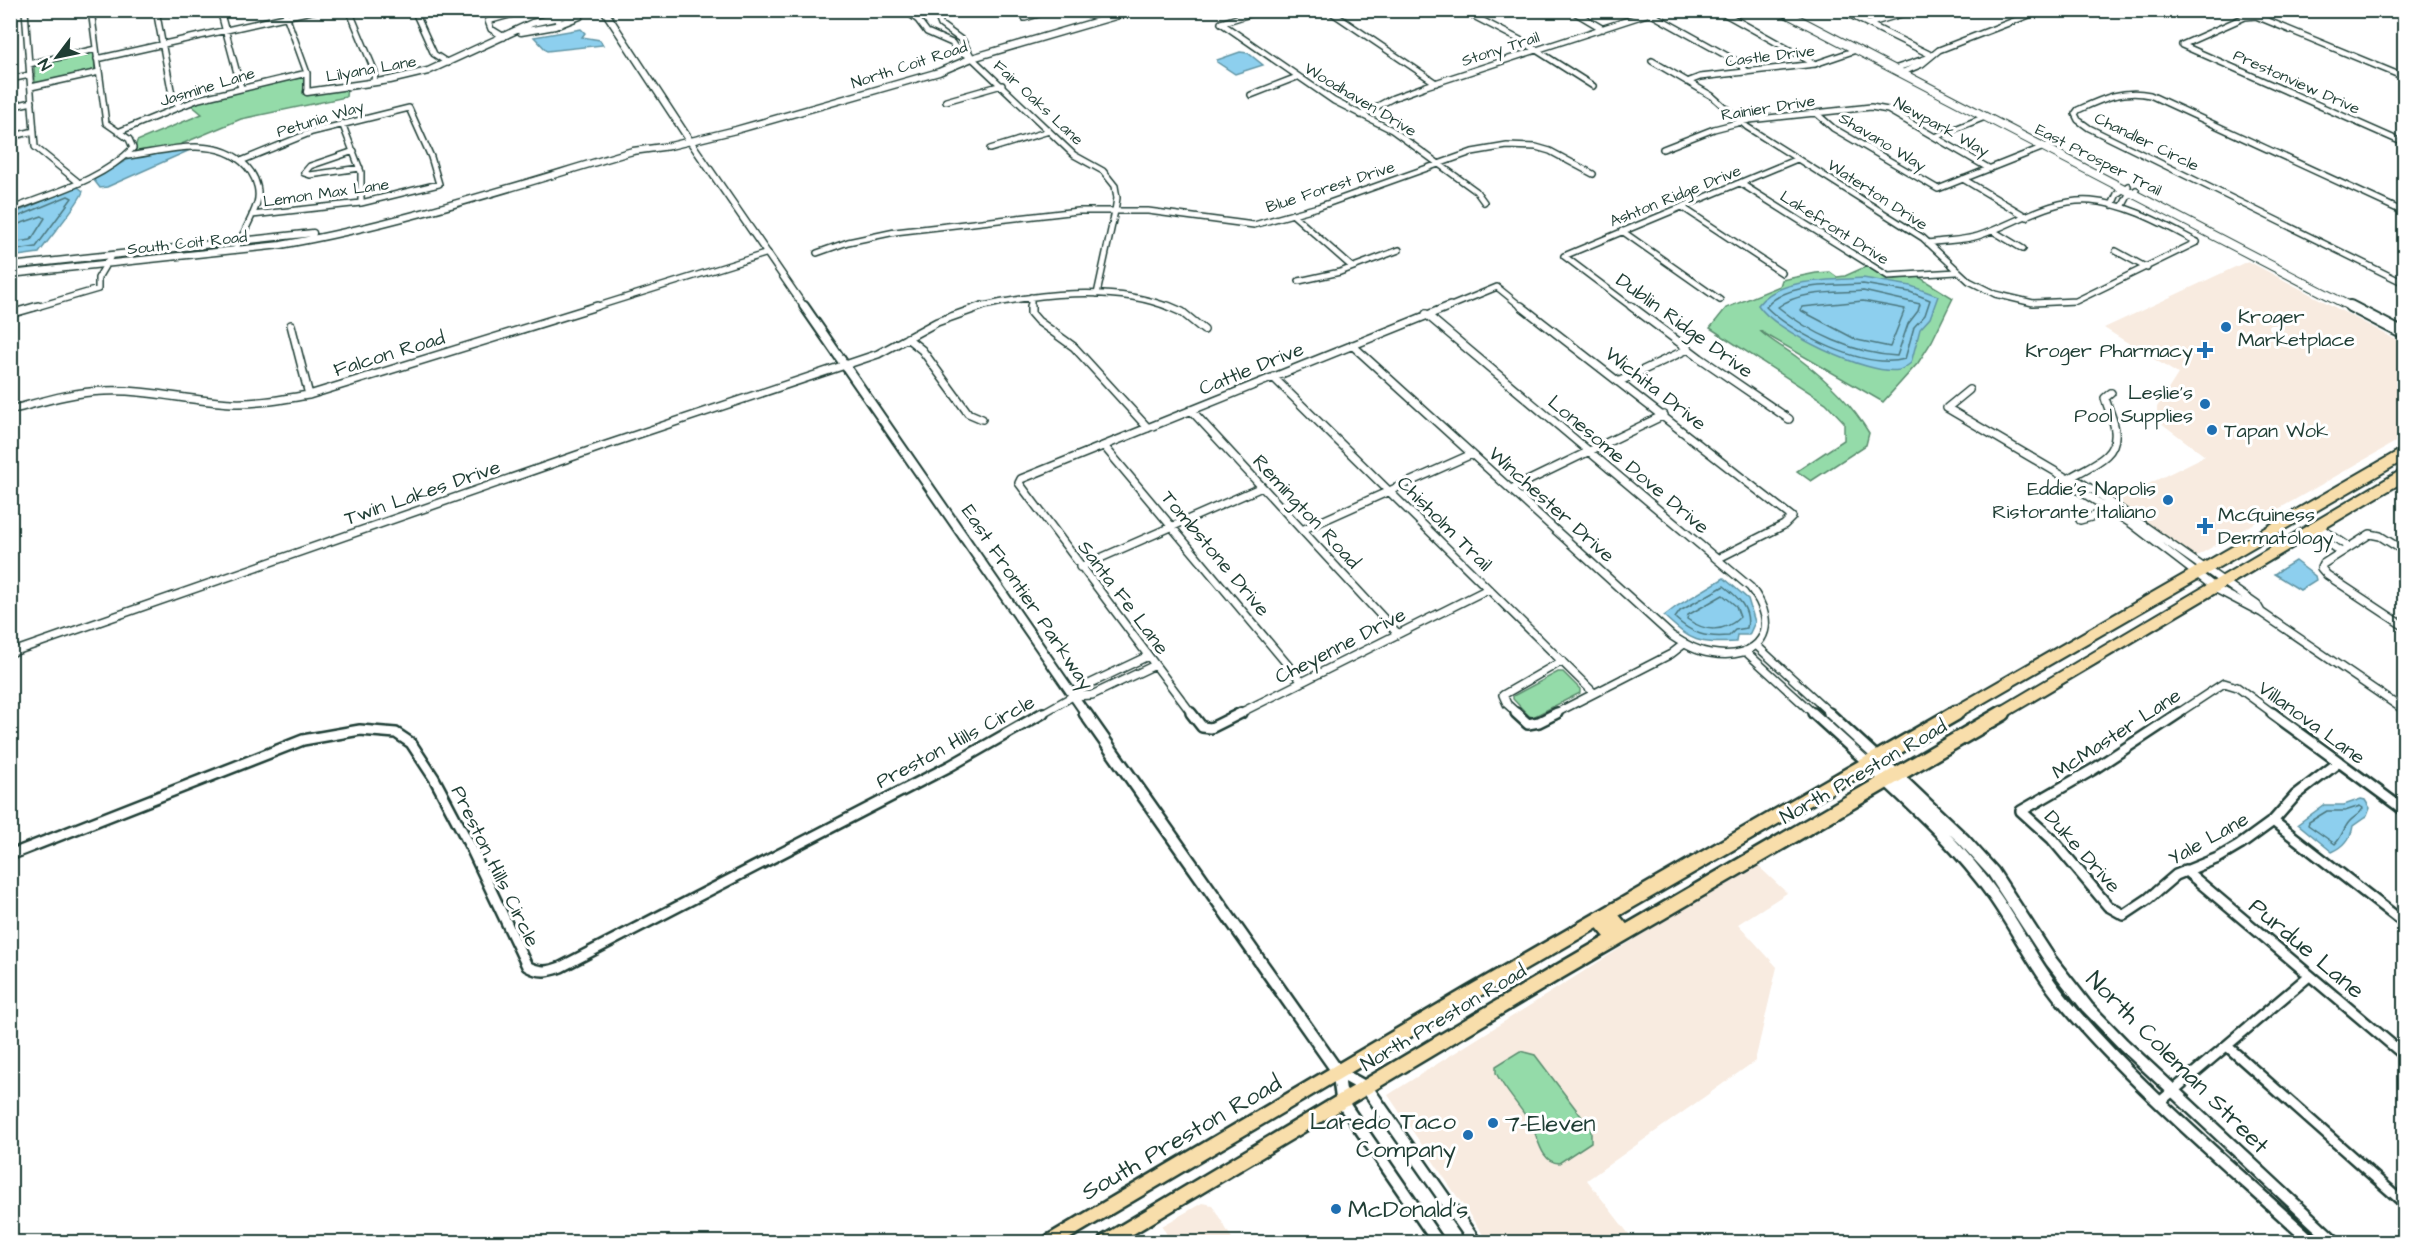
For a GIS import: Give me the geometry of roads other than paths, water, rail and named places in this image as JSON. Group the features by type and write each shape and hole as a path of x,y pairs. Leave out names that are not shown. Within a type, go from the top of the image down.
{"main road":[{"name":"East Prosper Trail","path":"1780,10 2404,328"},
{"name":"East Prosper Trail","path":"1790,10 1984,117 2046,146"},
{"name":"East Prosper Trail","path":"2355,305 2404,334"},
{"name":"North Preston Road","path":"1338,1072 2404,454"},
{"path":"2372,472 2390,483"},
{"name":"North Preston Road","path":"1342,1102 2404,475"},
{"path":"1604,917 1620,936"},
{"name":"South Preston Road","path":"1050,1242 1338,1072"},
{"path":"1106,1242 1342,1102"}],"street":[{"path":"25,10 35,147 77,182"},
{"path":"91,10 106,123 132,142 133,148 128,156"},
{"path":"156,10 173,99 180,106"},
{"path":"220,10 241,88"},
{"path":"284,10 307,73 307,92"},
{"path":"97,59 316,10"},
{"path":"363,10 350,12 375,72 374,82"},
{"path":"414,10 434,54 448,63"},
{"path":"504,37 491,29 488,21 527,10"},
{"path":"551,10 561,24"},
{"name":"Lilyana Lane","path":"307,92 412,76 448,63 532,23 590,10"},
{"name":"Lilyana Lane","path":"504,37 561,24 595,10"},
{"name":"East Frontier Parkway","path":"604,10 690,141 1073,696 1338,1072"},
{"path":"906,11 915,10"},
{"name":"Fair Oaks Lane","path":"935,10 941,24 965,43 972,58"},
{"path":"1025,18 1052,10"},
{"name":"North Coit Road","path":"690,141 939,72 972,58 1136,10"},
{"name":"Woodhaven Drive","path":"1263,10 1221,22 1334,101 1392,130 1476,191 1484,202"},
{"path":"1328,10 1436,83"},
{"path":"1462,10 1535,50 1593,86"},
{"path":"1571,10 1603,29"},
{"path":"1718,10 1815,64"},
{"path":"1840,10 1929,56"},
{"path":"1868,24 1915,10"},
{"path":"1900,70 1922,64 1929,56 2042,10"},
{"name":"Fair Oaks Lane","path":"906,11 918,20 927,32 952,43 959,52 972,58 1074,155 1097,167 1108,177 1116,191 1097,294"},
{"path":"1647,12 1738,62 1747,72"},
{"name":"Stony Trail","path":"1361,115 1393,98 1603,29 1647,12"},
{"path":"2266,13 2260,18 2404,77"},
{"name":"Prestonview Drive","path":"2260,18 2246,17 2182,45 2404,142"},
{"path":"936,37 949,29"},
{"path":"954,46 965,43"},
{"path":"29,64 96,49"},
{"name":"Castle Drive","path":"1687,82 1700,77 1815,64 1856,50"},
{"name":"Waterton Drive","path":"1652,61 1712,96 1740,122 1928,243 1957,272 1995,294 2033,303 2076,302 2197,242 2151,218 2122,207"},
{"path":"2396,74 2404,69"},
{"path":"31,87 99,72"},
{"name":"Jasmine Lane","path":"118,132 180,106 241,88 307,73"},
{"path":"10,79 30,75"},
{"path":"1251,94 1297,77"},
{"path":"946,101 1002,85"},
{"name":"Chandler Circle","path":"2404,212 2142,92 2121,92 2078,110 2075,114 2078,120 2089,128 2404,284"},
{"path":"10,107 32,102"},
{"name":"Rainier Drive","path":"1663,149 1714,129 1740,122 1857,107 1880,107"},
{"name":"Newpark Way","path":"1880,107 1990,169"},
{"name":"Petunia Way","path":"241,161 301,136 342,123 409,108 431,157 439,184"},
{"name":"Shavano Way","path":"1816,113 1833,128 1938,189 1963,179"},
{"path":"1935,137 1984,117"},
{"path":"342,123 360,168 363,193 361,203"},
{"path":"10,137 34,131"},
{"path":"990,149 1049,131"},
{"name":"South Coit Road","path":"10,274 290,243 414,215 633,151 690,141"},
{"path":"1963,179 2046,146"},
{"path":"11,210 109,168 128,156 186,147 222,151 241,161 251,172 258,187 257,203 236,250"},
{"name":"Blue Forest Drive","path":"817,253 841,244 895,232 1078,211 1148,211 1254,225 1472,152 1496,147 1538,147 1568,156 1593,174"},
{"path":"354,151 310,166 304,173 310,175 360,168"},
{"name":"Ashton Ridge Drive","path":"1564,256 1797,159"},
{"path":"1963,179 2027,217"},
{"name":"Lakefront Drive","path":"1740,183 1888,276 1957,272"},
{"name":"Lemon Max Lane","path":"252,215 361,203 439,184"},
{"path":"2112,205 2114,199 2130,189"},
{"path":"1928,243 1974,238 2073,201 2122,207 2130,189"},
{"path":"1682,207 1782,273"},
{"path":"1292,214 1352,267"},
{"name":"South Coit Road","path":"10,266 365,226"},
{"path":"1622,231 1720,300"},
{"path":"1993,231 2023,249"},
{"path":"1299,280 1340,272 1400,250"},
{"path":"2116,251 2147,268"},
{"name":"Falcon Road","path":"10,410 56,398 103,391 139,392 234,403 270,402 309,395 768,252"},
{"path":"10,314 98,290 98,278 111,256"},
{"name":"Dublin Ridge Drive","path":"1564,256 1688,349 1789,419"},
{"name":"Cattle Drive","path":"1019,483 1021,479 1497,287"},
{"name":"Wichita Drive","path":"1497,287 1792,517 1784,525 1717,560"},
{"name":"Twin Lakes Drive","path":"10,653 606,445 878,354 937,322 967,310 1030,297 1097,294 1144,298 1163,304 1182,312 1204,330"},
{"path":"1030,297 1031,313 1038,321 1074,347 1148,428"},
{"name":"Lonesome Dove Drive","path":"1426,314 1761,598 1766,608 1768,625 1756,645"},
{"path":"291,325 309,395"},
{"path":"907,338 922,351 968,413 982,419"},
{"name":"Winchester Drive","path":"1352,345 1665,630 1684,644 1712,653 1745,651"},
{"path":"1620,381 1688,349"},
{"name":"Chisholm Trail","path":"1273,377 1594,693"},
{"path":"1969,390 1947,408 2068,479 2080,482 2120,508 2200,571"},
{"path":"2068,479 2098,463 2115,447 2114,426 2105,398 2111,393"},
{"name":"Remington Road","path":"1191,411 1398,634"},
{"path":"1511,489 1664,415"},
{"name":"Tombstone Drive","path":"1104,446 1302,682"},
{"path":"1302,530 1472,454"},
{"path":"2068,479 2074,487 2219,584 2249,608 2262,613 2404,710"},
{"name":"Santa Fe Lane","path":"1019,483 1202,727 1206,728"},
{"path":"1080,567 1262,487"},
{"path":"2080,520 2120,508"},
{"path":"2314,529 2349,547"},
{"path":"2314,529 2342,552"},
{"path":"2404,550 2375,534 2367,535 2321,566 2327,575 2404,626"},
{"name":"Cheyenne Drive","path":"1206,728 1211,728 1488,589"},
{"path":"1562,661 1503,695 1520,718 1528,724 1539,722 1671,654 1684,644"},
{"path":"1745,651 1756,645"},
{"name":"North Coleman Street","path":"1756,645 1892,778 1964,840 1993,872 2051,961 2087,1007 2173,1091 2335,1242"},
{"name":"North Coleman Street","path":"1745,651 1874,761"},
{"name":"Preston Hills Circle","path":"10,855 303,741 360,730 396,733 411,743 434,778 471,848 527,966 537,973 546,972 571,962 950,766 1073,696 1085,686 1148,656"},
{"path":"1073,696 1092,695 1155,665"},
{"path":"1770,673 1780,667"},
{"name":"Villanova Lane","path":"2228,684 2237,687 2404,810"},
{"name":"McMaster Lane","path":"2021,811 2094,769 2221,685 2228,684"},
{"name":"Yale Lane","path":"2118,914 2128,914 2185,870 2228,853 2273,821 2296,795 2339,762"},
{"name":"North Coleman Street","path":"1892,778 1957,849 1993,895 2036,964 2062,999 2122,1064 2312,1242"},
{"name":"Duke Drive","path":"2021,811 2052,839 2091,888 2118,914"},
{"path":"2273,821 2404,923"},
{"name":"Purdue Lane","path":"2185,870 2404,1055"},
{"path":"2161,1101 2309,976"},
{"path":"2227,1046 2404,1203"},
{"path":"1338,1072 1367,1088 1475,1242"},
{"path":"1338,1072 1342,1102 1438,1242"}],"water":[{"path":"581,29 585,33 582,37 600,40 603,45 547,51 534,37"},
{"path":"1240,52 1248,53 1263,65 1235,74 1217,62 1217,60"},
{"path":"184,149 188,151 107,187 100,188 93,179 132,157"},
{"path":"74,187 83,191 81,196 39,253 11,257 11,215"},
{"path":"1863,278 1911,286 1938,296 1930,318 1920,329 1911,363 1902,369 1885,370 1845,359 1801,339 1767,316 1758,305 1767,296 1792,285 1821,280"},
{"path":"2295,561 2315,576 2316,580 2300,590 2274,574"},
{"path":"1724,578 1748,599 1755,622 1749,635 1737,635 1736,642 1704,642 1689,636 1664,616 1677,606"},
{"path":"2361,799 2365,800 2370,808 2367,816 2353,826 2349,839 2332,852 2298,824 2324,805 2344,805"}],"place":[{"name":"Kroger Marketplace","path":"2226,327"},
{"name":"Kroger Pharmacy","path":"2205,350"},
{"name":"Leslie's Pool Supplies","path":"2205,404"},
{"name":"Tapan Wok","path":"2212,430"},
{"name":"Eddie's Napolis Ristorante Italiano","path":"2168,500"},
{"name":"McGuiness Dermatology","path":"2205,526"},
{"name":"7-Eleven","path":"1493,1123"},
{"name":"Laredo Taco Company","path":"1468,1135"},
{"name":"McDonald's","path":"1336,1209"}]}
